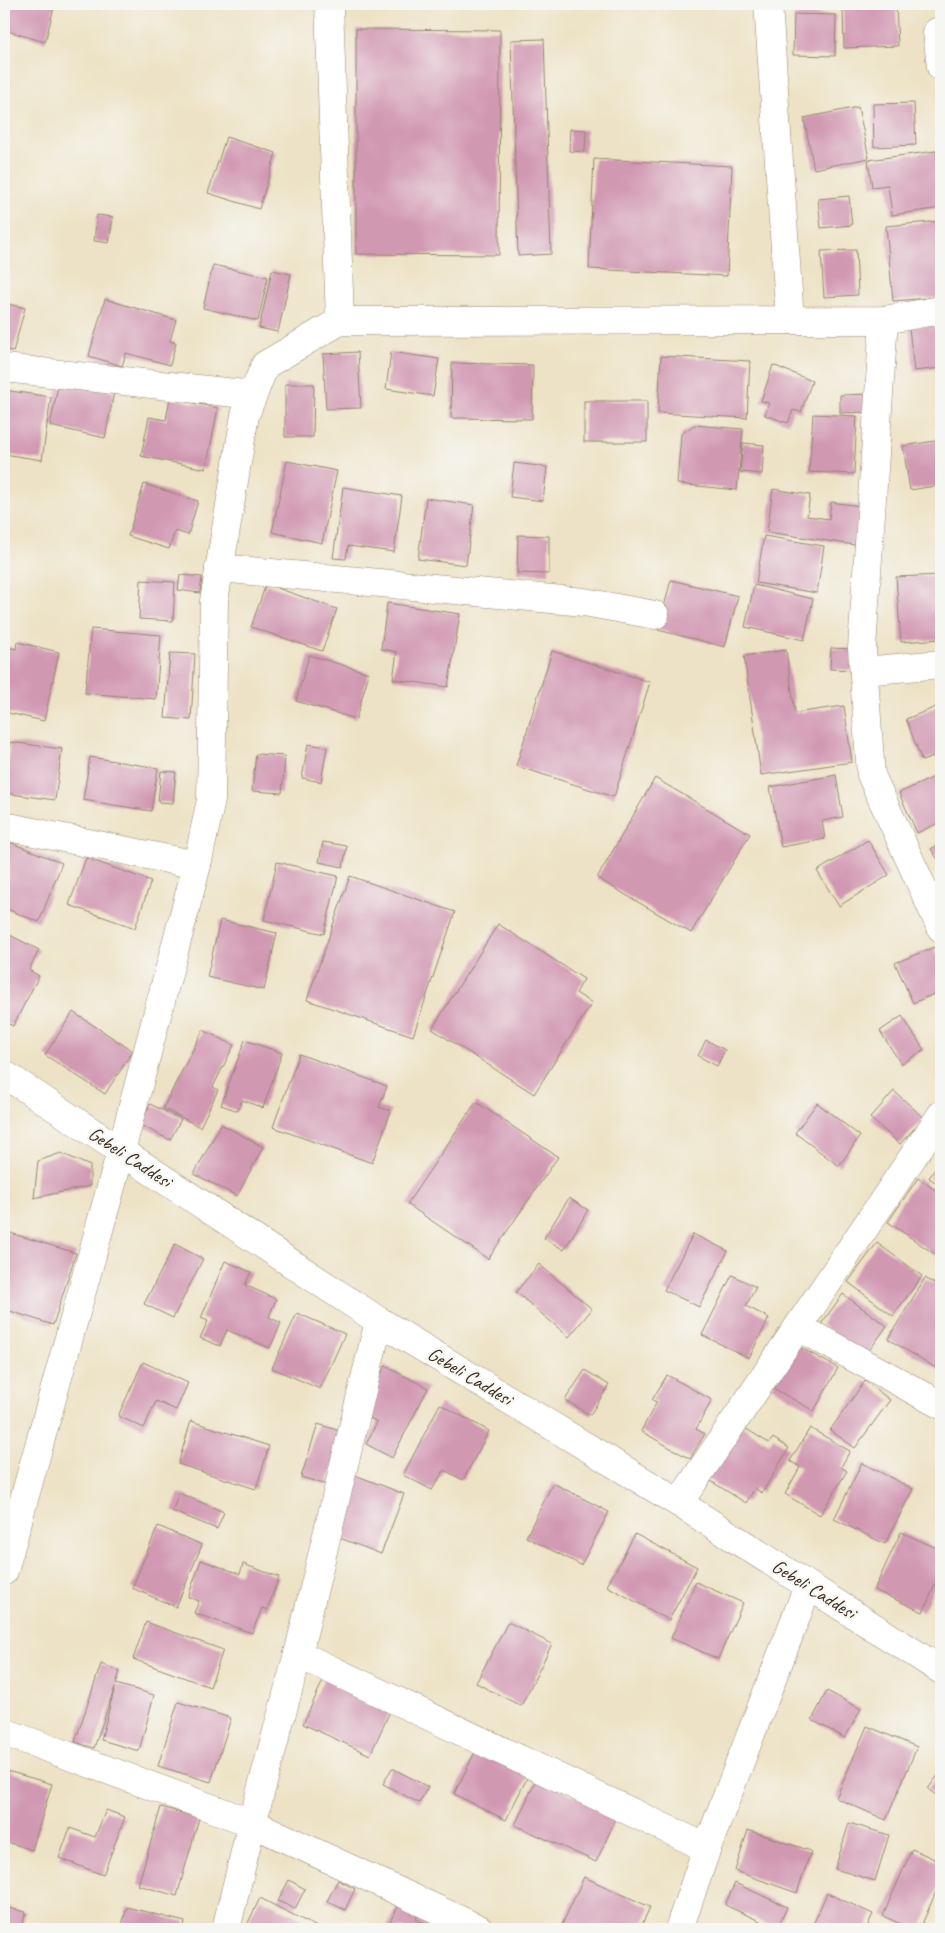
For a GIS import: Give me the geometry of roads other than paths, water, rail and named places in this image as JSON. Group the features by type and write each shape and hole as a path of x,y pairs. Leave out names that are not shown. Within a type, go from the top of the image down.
{"street":[{"path":"329,4 340,322"},
{"path":"768,4 790,320"},
{"path":"937,32 941,67"},
{"path":"4,1571 121,1151 197,865 211,800 214,601 245,415 265,365 340,322 884,320 941,310"},
{"path":"884,320 862,648 871,775 941,928"},
{"path":"4,368 253,395"},
{"path":"219,568 584,602 655,615"},
{"path":"864,671 941,664"},
{"path":"4,826 197,865"},
{"name":"Gebeli Caddesi","path":"4,1074 379,1321 940,1666"},
{"path":"678,1504 941,1115"},
{"path":"226,1929 252,1823 298,1654 379,1321"},
{"path":"798,1327 941,1405"},
{"path":"679,1929 808,1586"},
{"path":"298,1654 708,1848"},
{"path":"4,1732 252,1823 479,1929"}]}
